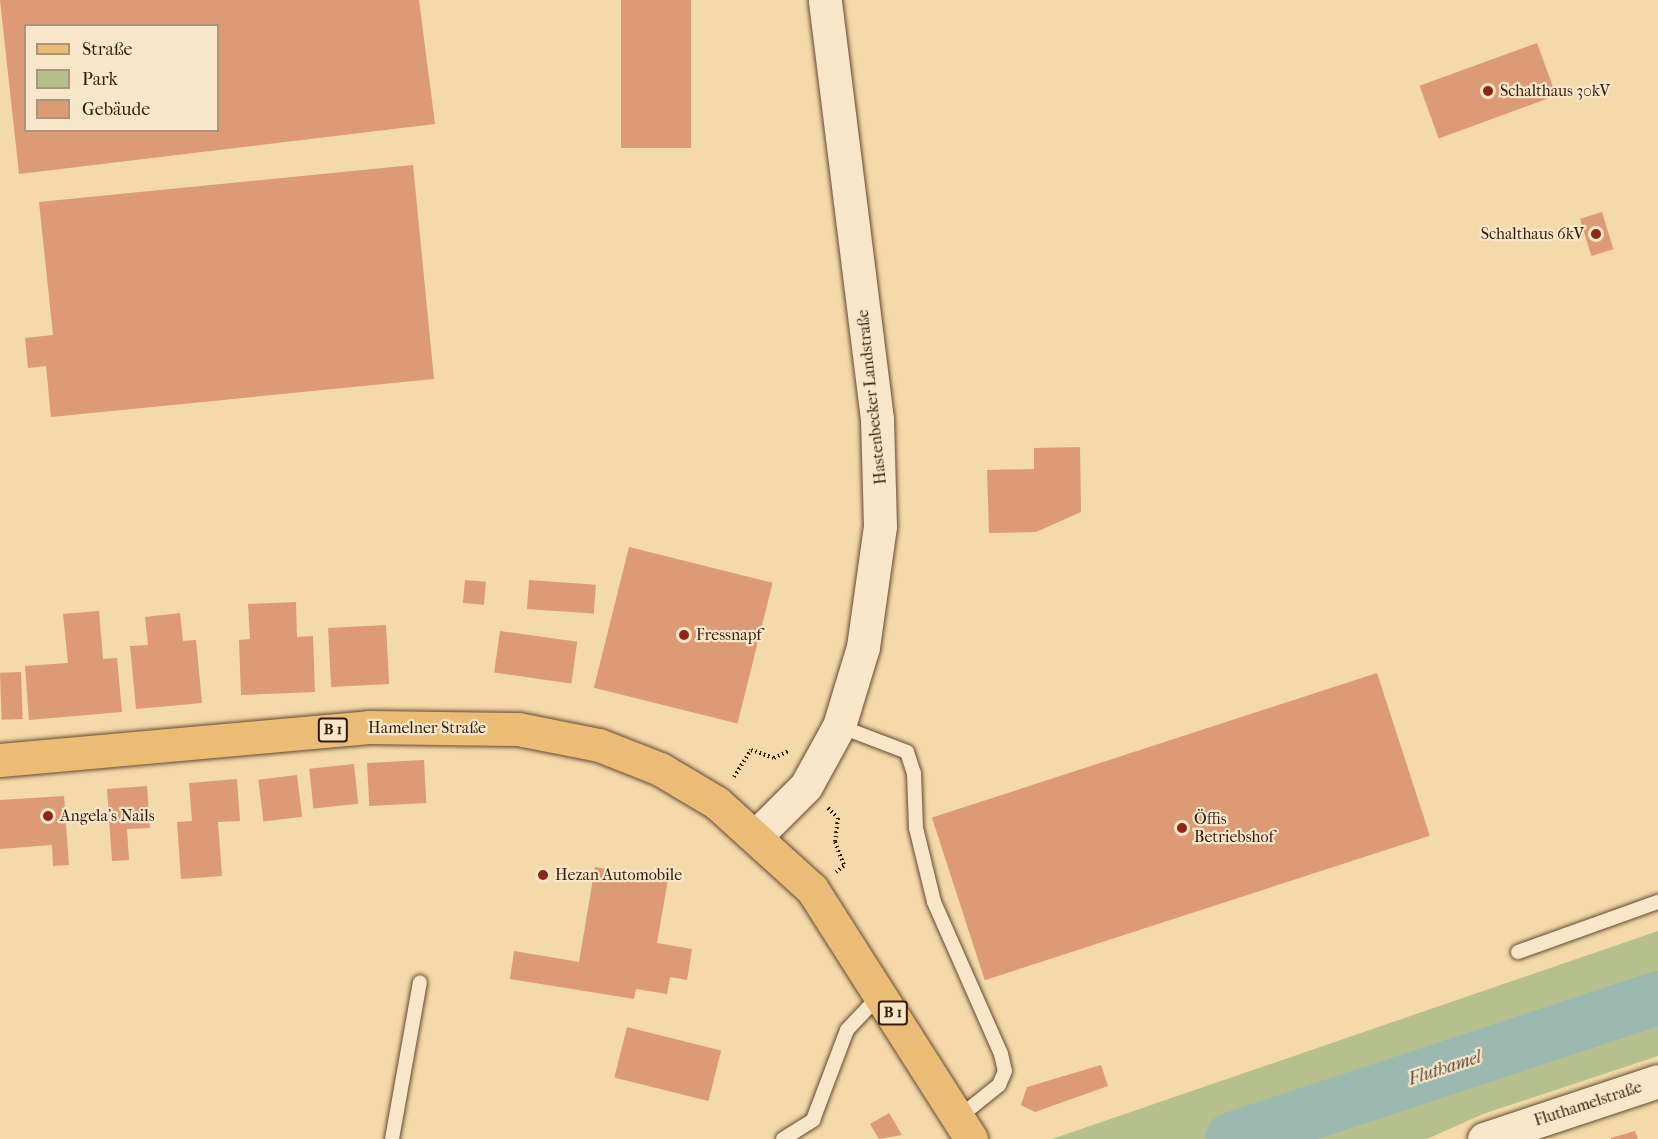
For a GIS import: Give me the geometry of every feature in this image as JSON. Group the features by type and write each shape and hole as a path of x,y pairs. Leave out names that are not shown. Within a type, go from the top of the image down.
{"main road":[{"name":"Hastenbecker Landstraße","path":"757,835 806,786 839,726 871,600 882,474 825,0"},
{"name":"Hamelner Straße","path":"0,760 369,727 518,729 599,745 660,769 757,835"},
{"name":"B 1","path":"757,835 812,889 965,1128"},
{"name":"Fluthamelstraße","path":"1484,1139 1542,1130 1658,1081"}],"lane":[{"path":"839,726 907,752 914,773 916,828 934,902 1001,1054 1005,1071 999,1085 965,1128"},
{"path":"1518,952 1658,902"},
{"path":"392,1139 420,982"},
{"path":"783,1139 813,1120 847,1030 881,994"}],"path":[{"path":"751,750 774,758 794,749"},
{"path":"812,889 844,866 835,842 838,818"}],"green space":[{"path":"1658,931 1658,1056 1483,1114 1427,1139 1052,1139"}],"building":[{"path":"0,0 419,0 435,124 19,174"},
{"path":"621,0 691,0 691,148 621,148"},
{"name":"Schalthaus 30kV","path":"1537,43 1556,96 1439,138 1420,86"},
{"path":"413,165 434,379 51,417 46,366 28,368 25,338 53,335 39,202"},
{"name":"Schalthaus 6kV","path":"1602,212 1613,249 1591,256 1580,219"},
{"path":"1080,447 1081,512 1036,532 989,533 987,470 1034,469 1034,448"},
{"name":"Fressnapf","path":"629,547 773,583 738,723 594,688"},
{"path":"465,580 486,582 484,605 463,603"},
{"path":"529,580 596,585 594,614 527,609"},
{"path":"296,602 297,637 313,636 315,692 241,695 239,640 250,639 248,604"},
{"path":"99,611 103,659 117,658 122,712 29,720 25,666 68,663 63,614"},
{"path":"180,613 183,641 196,640 202,703 136,709 130,646 148,645 145,617"},
{"path":"386,625 389,684 331,687 328,628"},
{"path":"500,631 577,642 571,683 494,673"},
{"path":"21,672 23,719 2,720 0,673"},
{"name":"Öffis Betriebshof","path":"1377,673 1430,836 985,980 932,818"},
{"path":"424,760 426,803 369,806 367,763"},
{"path":"354,764 358,804 313,808 309,769"},
{"path":"297,775 302,817 263,821 258,780"},
{"path":"237,779 240,821 218,822 222,876 181,879 177,822 192,821 189,783"},
{"path":"147,786 150,828 127,829 129,860 112,861 107,789"},
{"path":"64,796 69,865 53,866 52,845 0,849 0,800"},
{"path":"595,867 668,879 657,943 692,949 687,980 670,977 667,994 636,989 634,999 510,979 514,951 579,962"},
{"path":"627,1027 721,1050 709,1101 614,1077"},
{"path":"1101,1065 1108,1086 1035,1112 1021,1105 1027,1087"},
{"path":"889,1113 902,1135 879,1139 870,1124"},
{"path":"1635,1131 1638,1139 1611,1139 1611,1138"}],"waterway":[{"name":"Fluthamel","path":"1232,1139 1658,998"}],"place":[{"name":"Schalthaus 30kV","path":"1488,91"},
{"name":"Schalthaus 6kV","path":"1596,234"},
{"name":"Fressnapf","path":"684,635"},
{"name":"Angela's Nails","path":"48,816"},
{"name":"Öffis Betriebshof","path":"1182,828"},
{"name":"Hezan Automobile","path":"543,875"}]}
